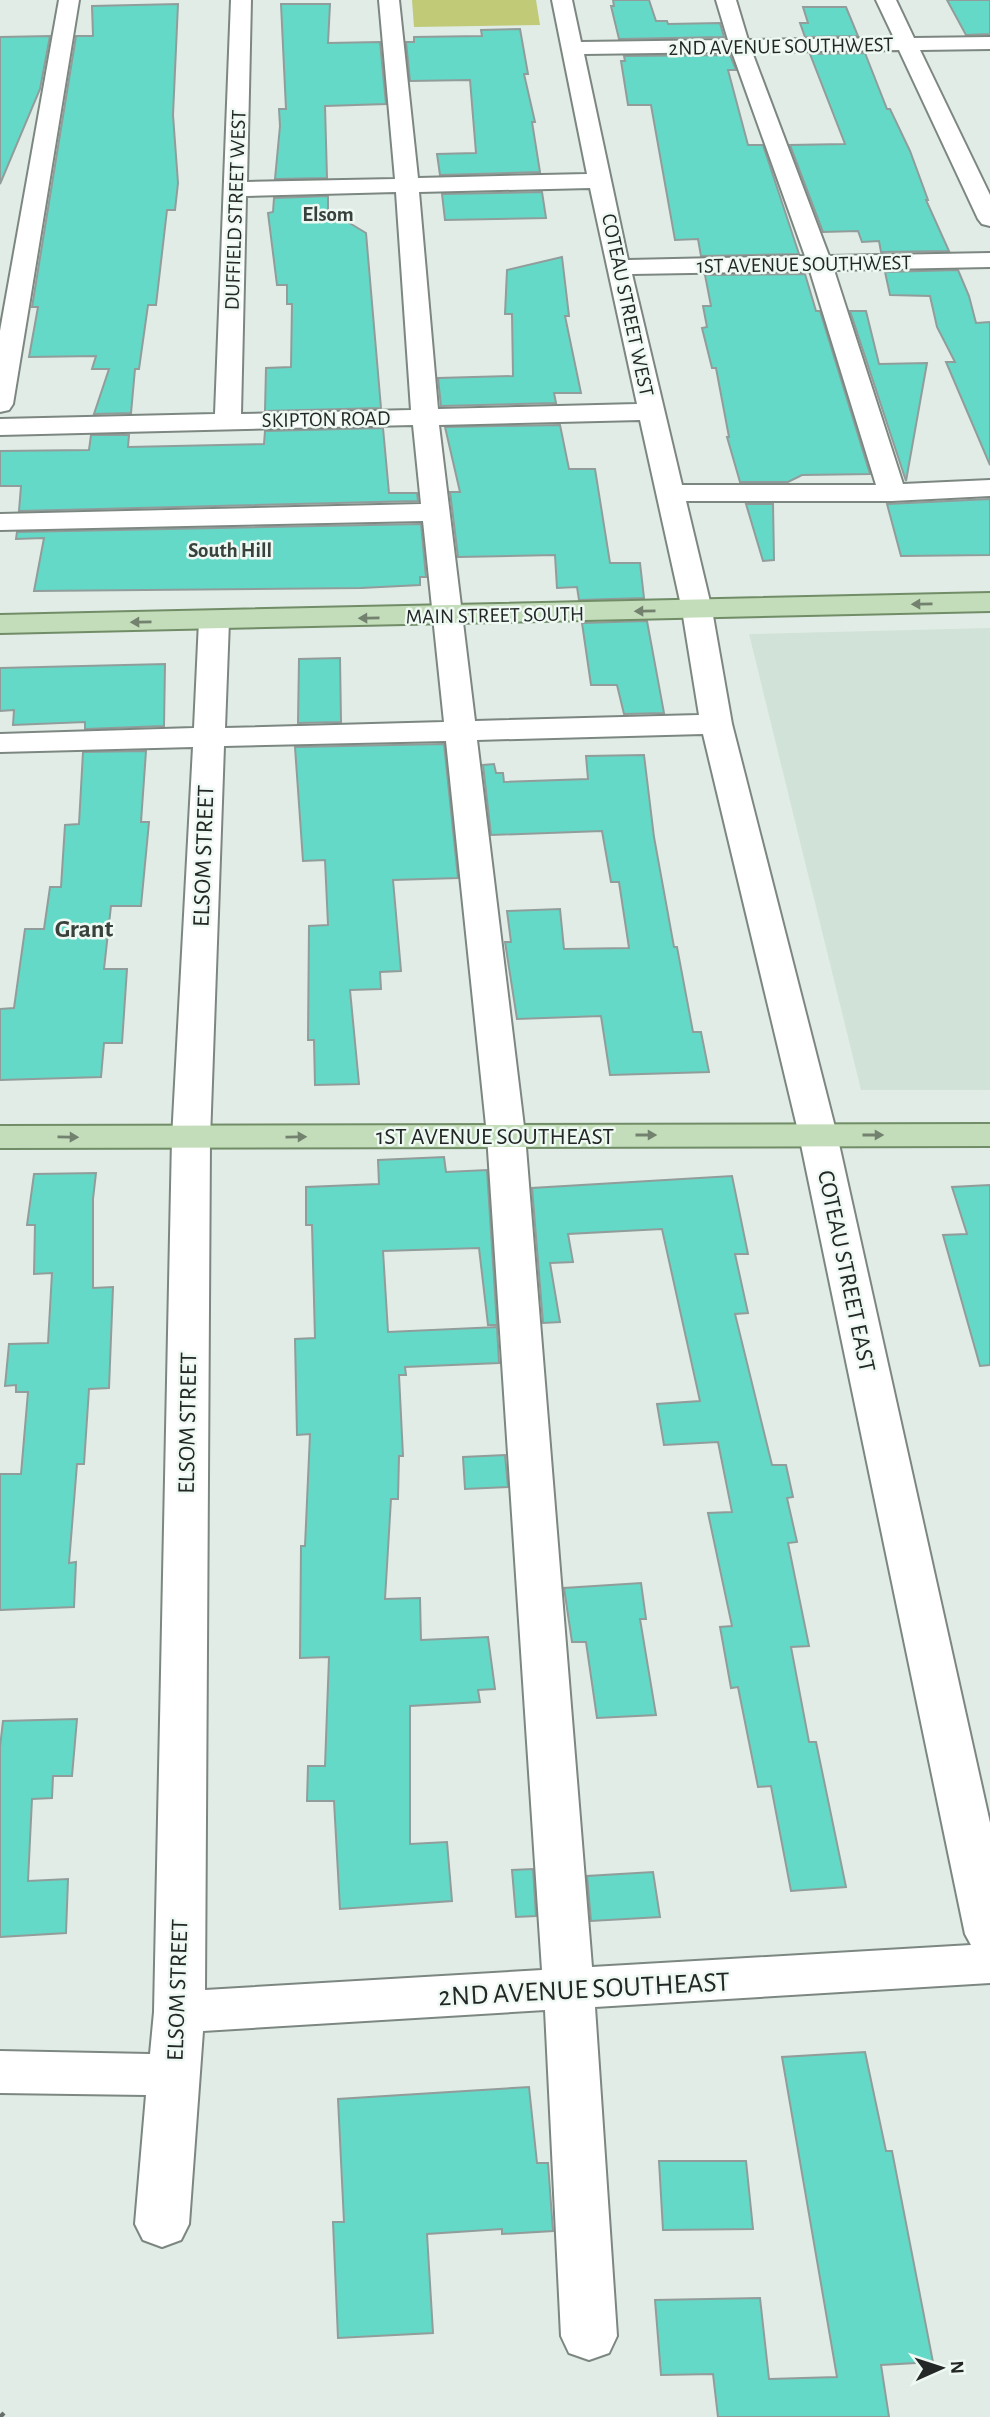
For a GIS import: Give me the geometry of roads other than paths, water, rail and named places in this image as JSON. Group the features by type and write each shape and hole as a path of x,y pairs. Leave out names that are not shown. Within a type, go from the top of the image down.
{"main road":[{"name":"MAIN STREET SOUTH","path":"0,624 990,603"},
{"name":"1ST AVENUE SOUTHEAST","path":"0,1137 191,1139 506,1135 990,1135"}],"street":[{"path":"0,404 69,0"},
{"name":"DUFFIELD STREET WEST","path":"228,421 241,0"},
{"path":"389,0 425,416 506,1135 569,1990 589,2336"},
{"name":"COTEAU STREET WEST","path":"562,0 668,493 697,610"},
{"path":"726,0 740,47 820,264 892,492"},
{"path":"886,0 990,219"},
{"name":"2ND AVENUE SOUTHWEST","path":"572,48 990,43"},
{"path":"236,189 602,181"},
{"name":"1ST AVENUE SOUTHWEST","path":"618,267 990,260"},
{"name":"SKIPTON ROAD","path":"0,427 652,412"},
{"path":"668,493 892,492 990,488"},
{"path":"0,522 437,512"},
{"name":"COTEAU STREET EAST","path":"697,610 716,724 818,1135 990,1934"},
{"name":"ELSOM STREET","path":"162,2224 179,2012 191,1139 214,621"},
{"path":"0,743 716,724"},
{"name":"2ND AVENUE SOUTHEAST","path":"179,2012 990,1963"},
{"path":"0,2072 173,2075"}],"railway":[{"path":"0,2414 3,2417"}],"district":[{"name":"Elsom","path":"328,214"},
{"name":"South Hill","path":"230,550"},
{"name":"Grant","path":"84,928"}]}
